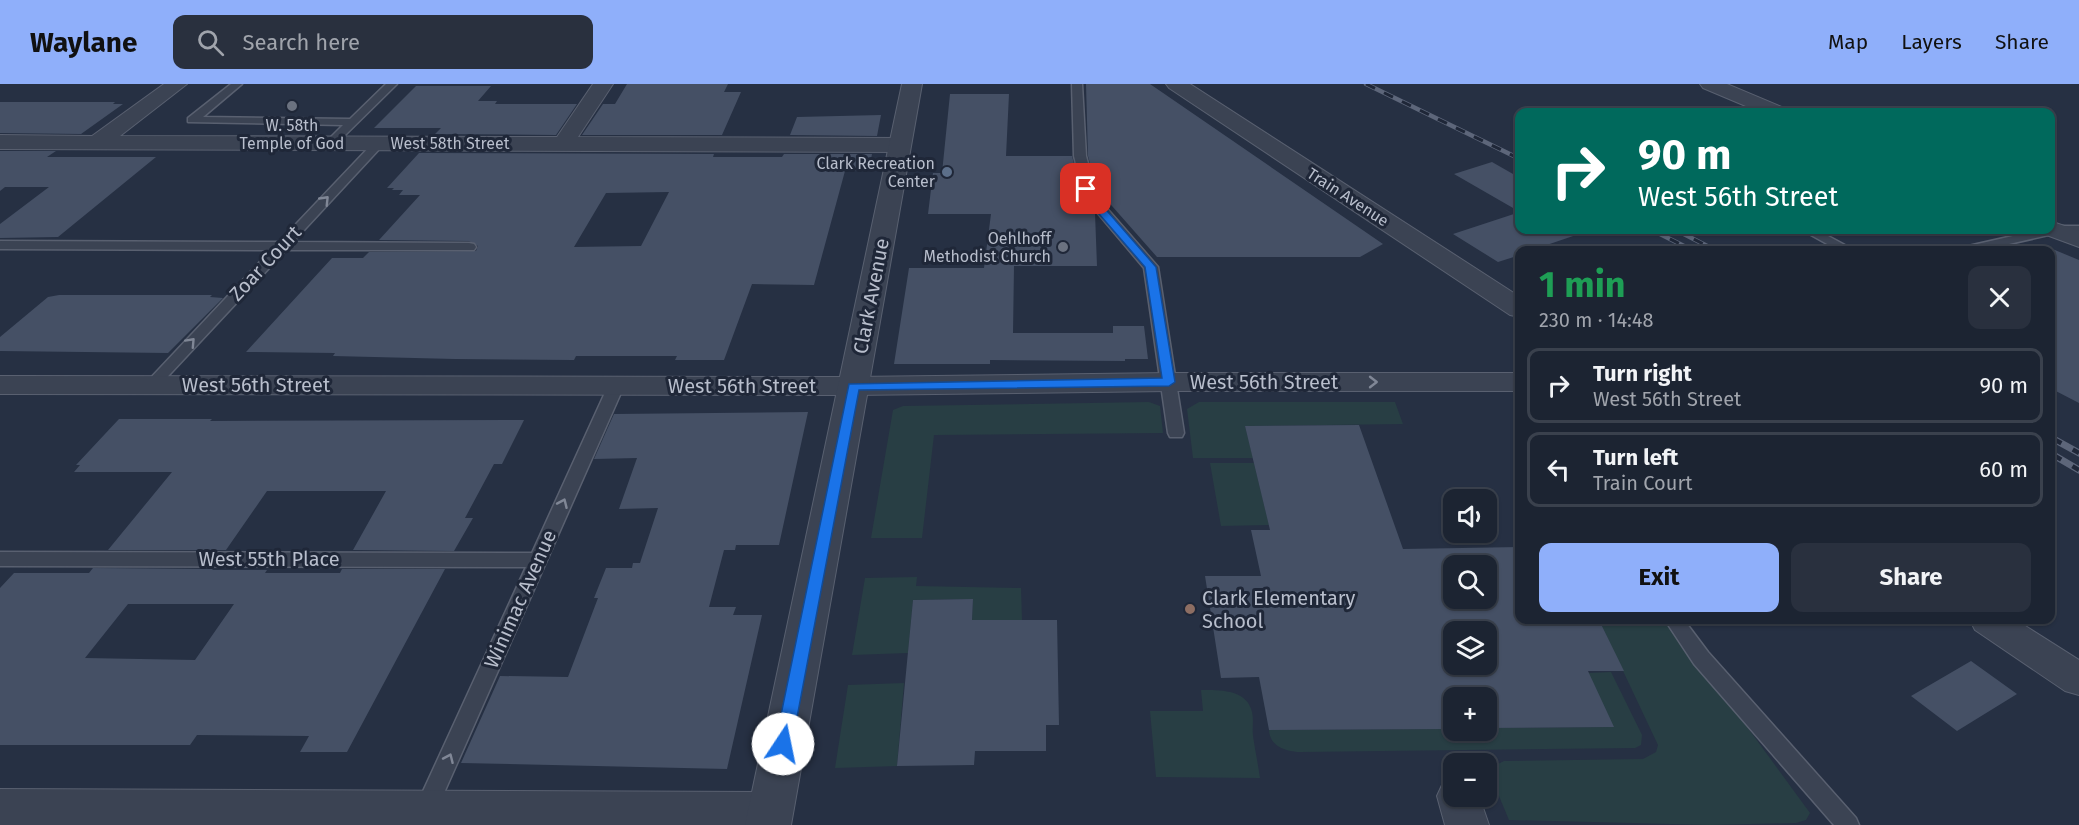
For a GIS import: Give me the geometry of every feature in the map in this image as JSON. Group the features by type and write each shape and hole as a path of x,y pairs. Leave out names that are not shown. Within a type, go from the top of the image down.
{"street":[{"path":"96,143 177,84"},
{"path":"563,144 603,84"},
{"name":"Clark Avenue","path":"769,818 912,84"},
{"name":"Train Avenue","path":"1176,84 1515,306"},
{"path":"1710,84 1767,108"},
{"name":"West 58th Street","path":"0,142 900,145"},
{"path":"2055,230 2079,240"},
{"name":"West 56th Street","path":"0,384 853,386 1169,382 1515,382"},
{"path":"1994,624 2079,680"},
{"path":"1461,807 1467,825"},
{"path":"0,808 769,818"}],"lane":[{"path":"237,84 192,120 352,122"},
{"path":"331,143 392,84"},
{"path":"1077,84 1082,166 1086,189 1091,198 1150,267 1176,433"},
{"name":"Zoar Court","path":"152,385 379,143"},
{"path":"2055,229 2079,230"},
{"path":"1816,234 1839,246"},
{"path":"1985,246 2032,234"},
{"path":"0,245 469,247"},
{"name":"Winimac Avenue","path":"425,812 616,386"},
{"name":"West 55th Place","path":"0,559 538,560"},
{"path":"1677,624 1701,658 1848,825"}],"green space":[{"path":"1149,402 1160,406 1163,433 934,435 922,538 871,538 893,410 903,406"},
{"path":"1199,402 1395,402 1403,424 1245,426 1253,458 1193,458 1187,409"},
{"path":"1210,463 1254,463 1269,525 1221,526"},
{"path":"917,577 916,586 1021,588 1022,620 972,620 973,599 913,600 908,653 852,655 865,578"},
{"path":"1601,624 1672,624 1810,813 1806,820 1796,823 1710,825 1509,820 1497,791 1497,764 1504,761 1643,759 1656,752 1658,745"},
{"path":"1611,672 1642,735 1641,745 1635,748 1300,752 1280,747 1270,736 1269,730 1443,729 1443,741 1497,741 1497,728 1613,727 1588,673"},
{"path":"904,683 897,766 835,768 848,685"},
{"path":"1201,690 1231,692 1249,704 1253,715 1253,736 1260,778 1156,777 1150,711 1203,711"}],"building":[{"path":"627,84 728,84 724,92 741,92 722,135 582,135 603,104 615,104"},
{"path":"1086,84 1150,84 1383,244 1360,257 1157,257 1097,189 1088,156"},
{"path":"416,86 491,86 478,101 497,101 495,104 577,104 556,135 435,134 441,128 374,128"},
{"path":"950,94 1009,94 1006,156 1072,156 1083,199 1095,213 1097,266 1014,266 1013,333 1113,333 1113,326 1144,326 1148,359 1125,359 1125,361 990,360 990,364 894,364 909,268 984,268 991,214 928,214 933,173 942,173"},
{"path":"0,102 115,102 113,104 123,104 81,134 0,133"},
{"path":"881,115 877,136 790,135 797,117"},
{"path":"0,151 56,151 47,157 156,157 58,237 0,238 0,224 49,187 5,187 0,191"},
{"path":"419,153 714,154 713,157 872,154 869,170 845,171 814,285 752,284 724,360 675,360 677,356 576,356 574,360 455,359 333,356 335,353 246,352 332,258 363,258 369,252 476,251 478,246 469,241 379,240 420,195 399,195 403,190 387,188","holes":["669,192 641,246 574,247 606,193"]},
{"path":"1492,162 1515,175 1515,209 1454,174"},
{"path":"1515,214 1515,234 1579,234 1544,246 1515,246 1515,257 1498,262 1453,234"},
{"path":"2055,250 2079,260 2079,403 2055,391"},
{"path":"59,295 212,295 210,297 223,298 168,353 0,351 0,337 48,297"},
{"path":"808,412 779,545 736,545 735,550 724,550 709,607 736,607 733,615 762,615 727,769 461,763 500,676 568,677 598,598 594,598 606,568 632,568 633,563 640,563 658,508 619,509 637,458 594,459 614,414"},
{"path":"119,419 524,420 502,464 494,464 465,518 473,518 454,551 353,550 386,491 267,491 226,550 108,550 172,472 74,472 80,465 76,465"},
{"path":"1359,425 1403,549 1515,547 1515,624 1601,624 1624,671 1588,671 1614,727 1497,728 1497,687 1443,687 1443,729 1269,730 1259,677 1221,678 1205,576 1261,576 1251,530 1270,530 1245,426"},
{"path":"93,568 267,570 265,573 340,573 342,569 445,569 347,752 300,752 309,736 197,735 190,745 0,745 0,588 14,573 89,573","holes":["128,604 234,604 195,660 85,658"]},
{"path":"973,599 972,620 1057,620 1059,725 1046,725 1046,751 975,751 974,765 897,766 913,600"},
{"path":"1971,661 2017,694 1957,731 1911,696"}],"railway":[{"path":"1366,84 1515,157"},
{"path":"1660,234 1684,246"},
{"path":"1684,234 1707,246"},
{"path":"2055,440 2079,453"},
{"path":"2055,456 2079,470"}],"place":[{"name":"W. 58th Temple of God","path":"292,106"},
{"name":"Clark Recreation Center","path":"947,172"},
{"name":"Oehlhoff Methodist Church","path":"1063,247"},
{"name":"Clark Elementary School","path":"1190,609"}],"route":[{"path":"783,744 853,386 1169,382 1150,267 1091,198 1086,189"}]}
